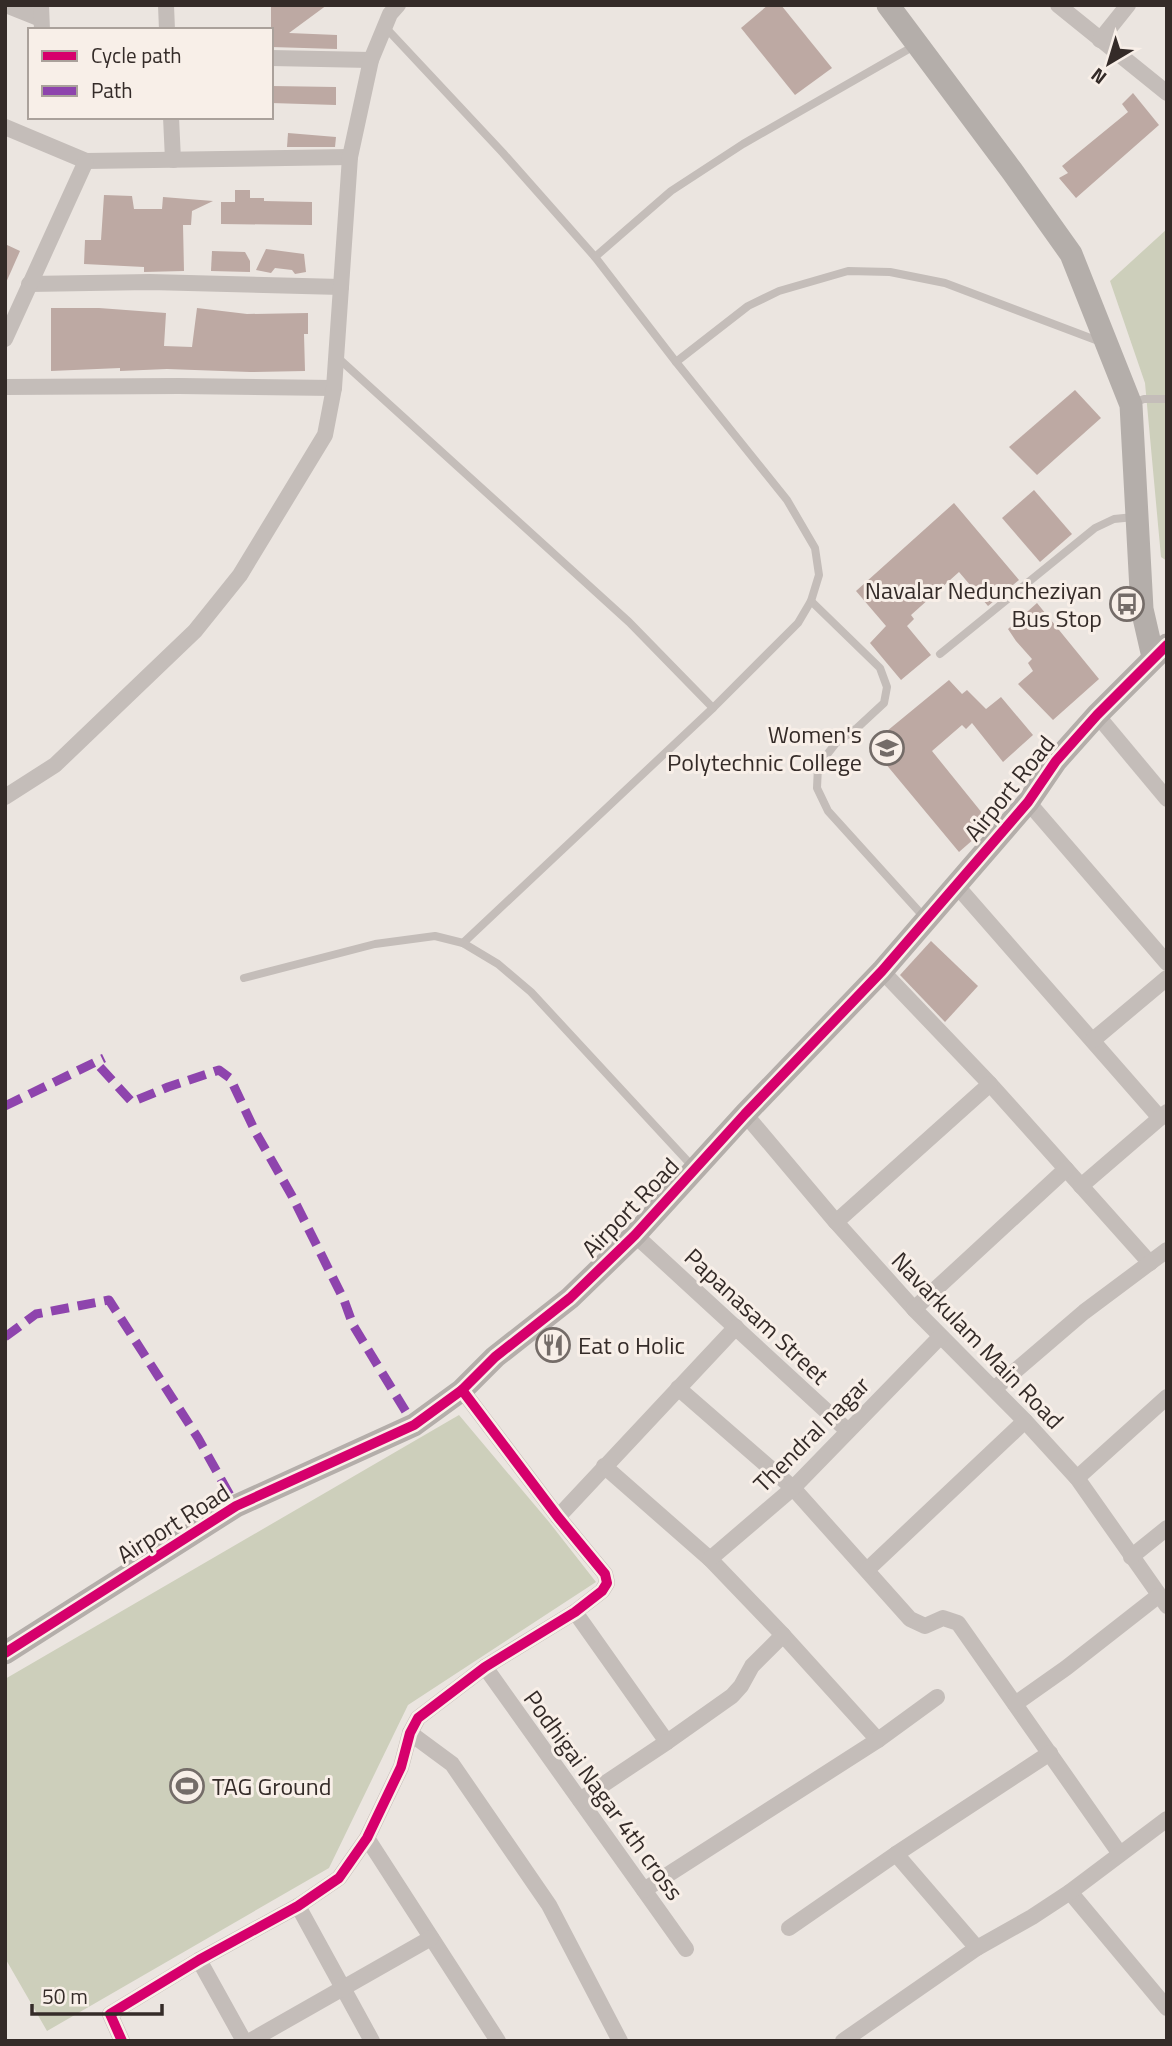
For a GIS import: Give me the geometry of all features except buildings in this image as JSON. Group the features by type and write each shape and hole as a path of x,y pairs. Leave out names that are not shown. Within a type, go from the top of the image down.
{"street":[{"path":"6,5 41,18"},
{"path":"166,5 166,28"},
{"path":"888,5 1071,254 1131,405 1142,609 1160,651"},
{"path":"1058,5 1167,93"},
{"path":"1100,40 1128,5"},
{"path":"5,797 55,765 195,631 240,575 325,435 337,357 350,157 371,60 388,13"},
{"path":"273,58 371,60"},
{"path":"171,119 173,160"},
{"path":"5,127 86,162 350,157"},
{"path":"5,339 86,162"},
{"path":"29,284 150,282 341,287"},
{"path":"5,387 334,388"},
{"name":"Airport Road","path":"5,1653 236,1507 414,1424 462,1390 495,1357 570,1298 635,1235 881,971 1028,802 1056,761 1160,651"},
{"path":"1097,715 1167,799"},
{"path":"1028,802 1167,963"},
{"path":"956,885 1163,1115 1081,1186"},
{"path":"881,971 990,1084 1150,1262"},
{"path":"1093,1040 1167,978"},
{"path":"836,1222 990,1084"},
{"name":"Navarkulam Main Road","path":"745,1114 914,1309 1025,1421 1077,1478 1162,1601"},
{"path":"914,1309 1066,1169"},
{"name":"Papanasam Street","path":"635,1235 848,1431"},
{"path":"994,1389 1084,1312 1167,1250"},
{"path":"558,1517 737,1327"},
{"name":"Thendral nagar","path":"710,1559 793,1488 940,1337"},
{"path":"678,1388 793,1488 910,1619 925,1626 943,1618 957,1623 1120,1854"},
{"path":"122,2041 110,2014 199,1960 298,1906 339,1878 367,1838 401,1767 410,1733 418,1718 485,1667 576,1612 602,1591 607,1583 605,1574 558,1517 462,1390"},
{"path":"1077,1478 1167,1397"},
{"path":"867,1570 1025,1421"},
{"path":"604,1466 710,1559 878,1740"},
{"path":"1131,1557 1167,1528"},
{"path":"1015,1704 1162,1601"},
{"path":"576,1612 667,1742"},
{"path":"580,1800 732,1696 741,1686 751,1666 783,1635"},
{"name":"Podhigai Nagar 4th cross","path":"485,1667 686,1950"},
{"path":"644,1890 878,1740 937,1697"},
{"path":"410,1733 452,1765 549,1905 620,2041"},
{"path":"789,1928 1050,1753"},
{"path":"843,2041 977,1948 1070,1892 1167,1819"},
{"path":"367,1838 498,2041"},
{"path":"896,1854 977,1948"},
{"path":"1070,1892 1167,2008"},
{"path":"298,1906 372,2041"},
{"path":"250,2041 431,1938"},
{"path":"199,1960 244,2041"}],"lane":[{"path":"388,13 503,153 595,257 787,500 815,548 819,575 811,601 798,622 713,708 463,943"},
{"path":"595,257 671,191 743,144 917,45"},
{"path":"676,362 748,306 779,291 848,271 890,272 945,283 1107,344"},
{"path":"337,357 628,622 713,708"},
{"path":"1131,405 1144,399 1167,399"},
{"path":"940,654 1095,528 1114,519 1137,517"},
{"path":"811,601 880,668 887,687 884,703 836,743 818,766 817,788 828,811 926,919"},
{"path":"244,978 375,944 435,936 463,943 498,964 531,992 695,1169"}],"green space":[{"path":"1167,229 1167,561 1161,557 1145,383 1110,281"},
{"name":"TAG Ground","path":"459,1415 596,1582 408,1705 329,1868 47,2031 5,1958 5,1679"}],"marked path":[{"path":"5,1106 104,1058"},
{"path":"100,1067 132,1102 219,1070 230,1078 344,1300 353,1325 414,1425"},
{"path":"5,1337 36,1314 109,1300 198,1438 236,1506"}],"cycle path":[{"path":"5,1653 236,1506 414,1425 462,1390 495,1357 570,1298 635,1235 745,1114 882,971 1028,802 1056,761 1097,715 1167,645"},
{"path":"122,2041 110,2014 199,1960 298,1906 339,1878 367,1838 401,1767 410,1733 418,1718 485,1667 575,1612 602,1591 607,1583 605,1574 558,1517 462,1390"}],"place":[{"name":"Navalar Neduncheziyan Bus Stop","path":"1127,604"},
{"name":"Women's Polytechnic College","path":"887,748"},
{"name":"Eat o Holic","path":"553,1345"},
{"name":"TAG Ground","path":"187,1786"}]}
